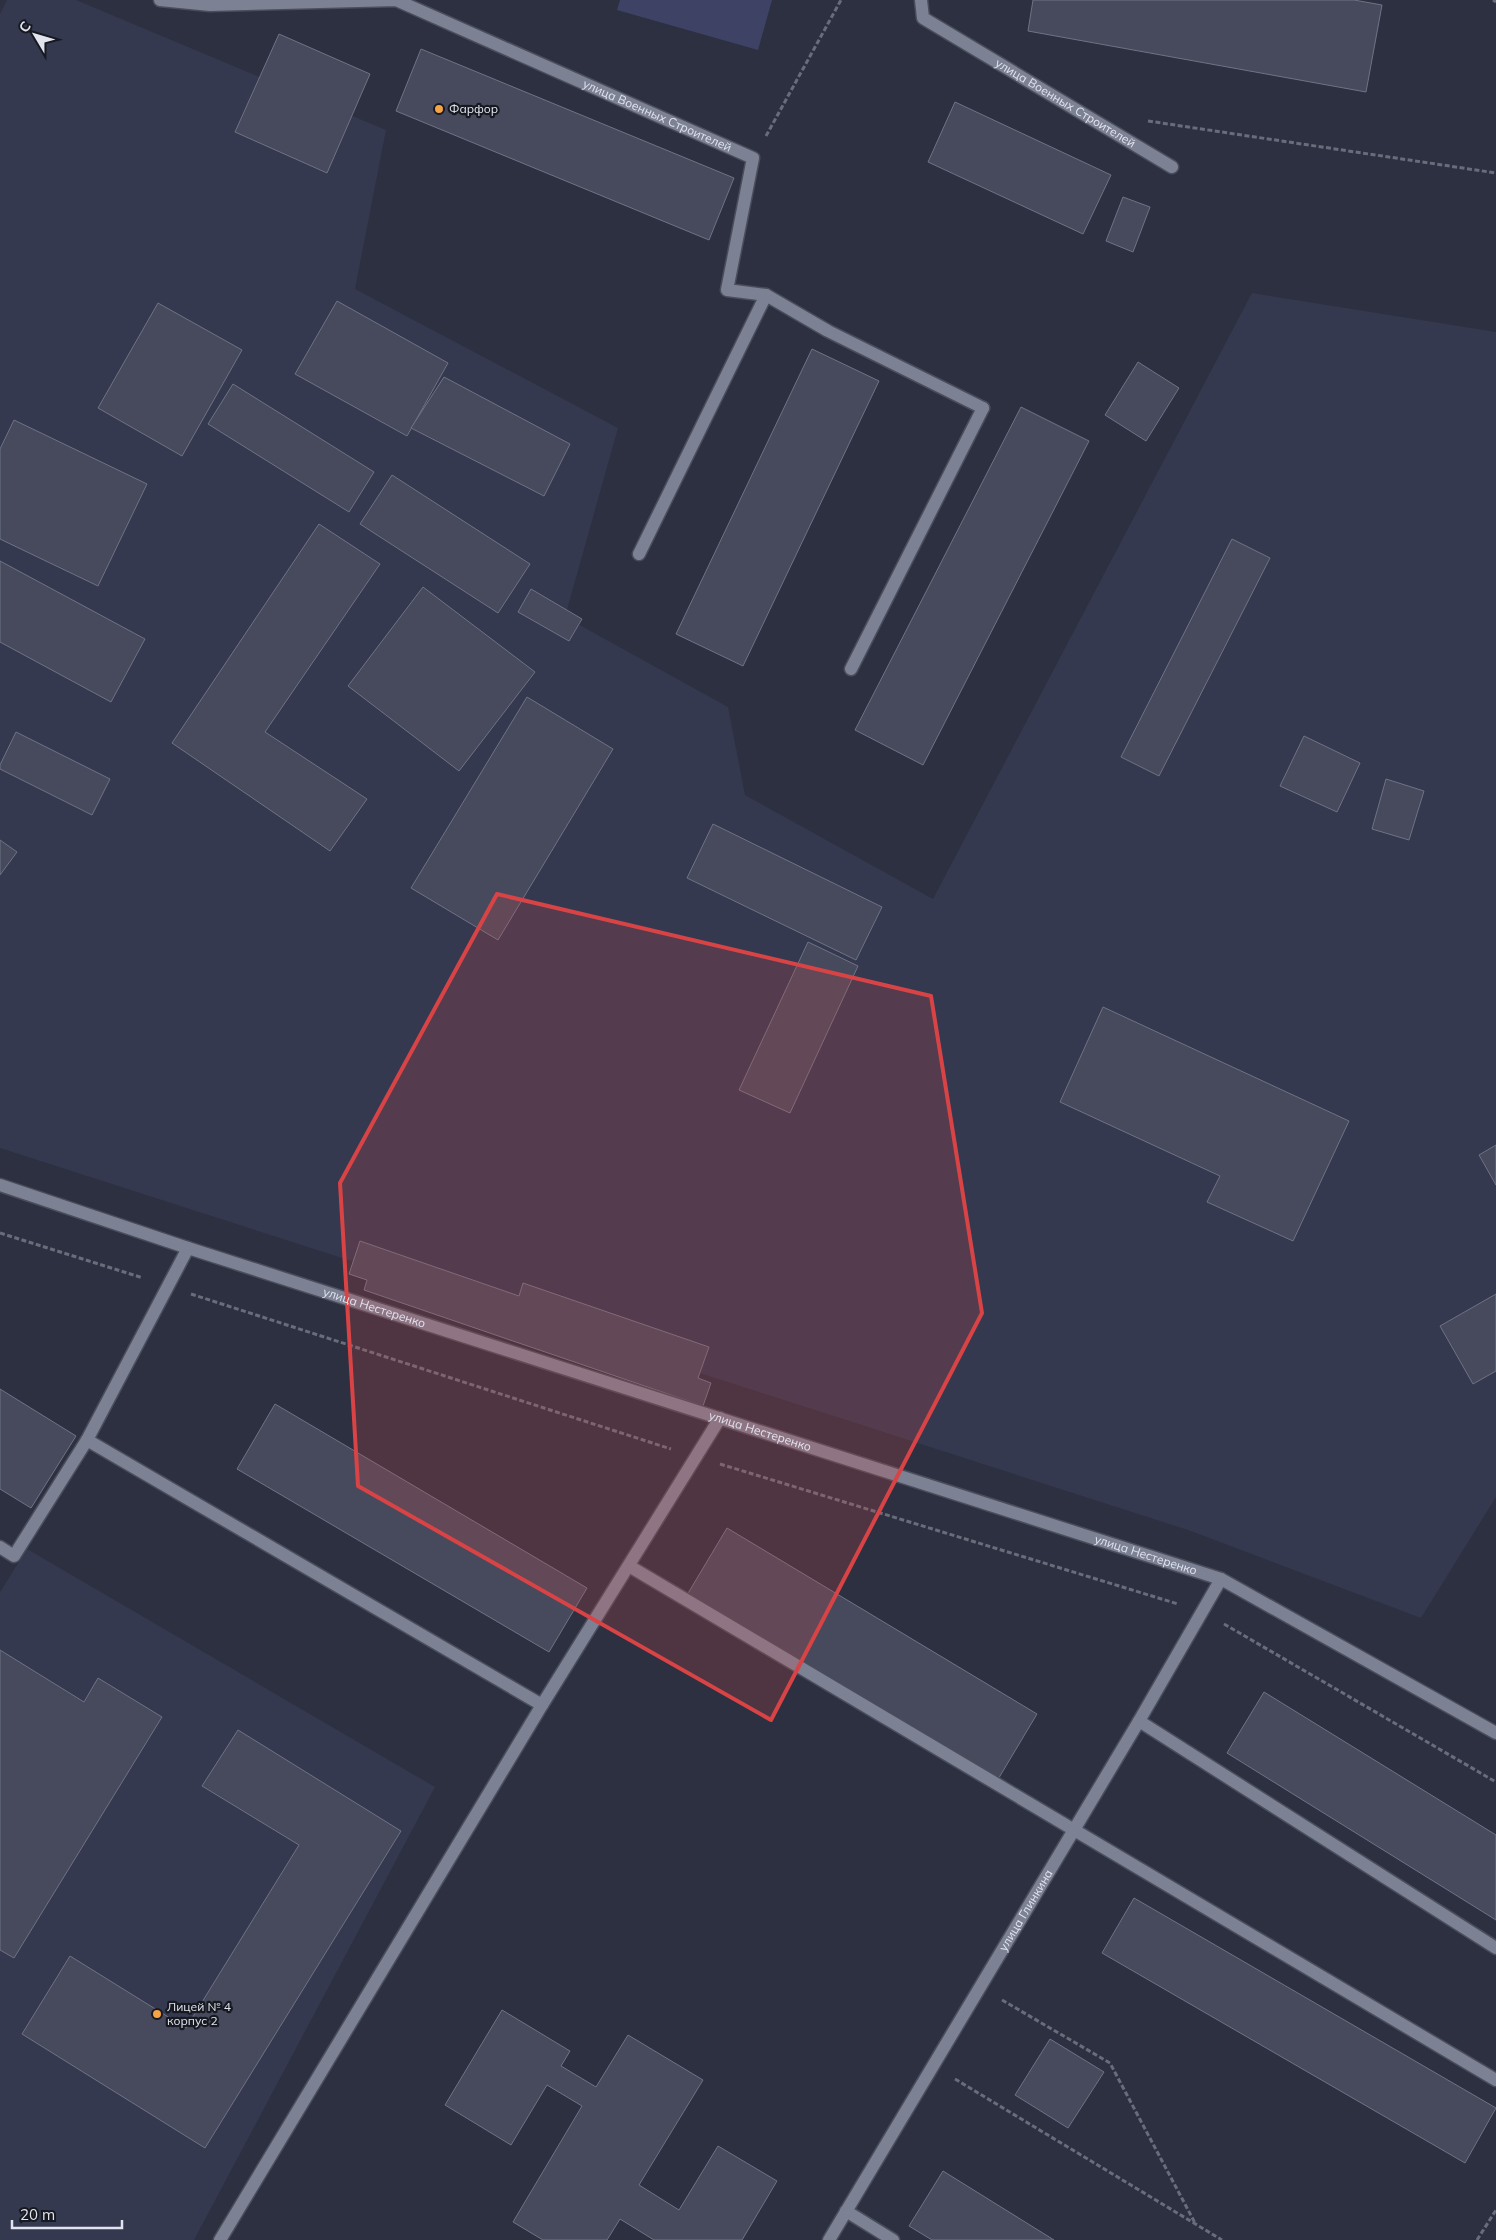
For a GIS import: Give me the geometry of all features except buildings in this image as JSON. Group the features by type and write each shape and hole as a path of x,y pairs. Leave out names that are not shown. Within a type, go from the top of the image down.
{"street":[{"name":"улица Военных Строителей","path":"160,0 210,5 396,0 753,158"},
{"name":"улица Военных Строителей","path":"921,0 923,18 1172,167"},
{"path":"753,158 727,290 766,295 828,331 983,408 851,669"},
{"path":"639,554 766,295"},
{"name":"улица Нестеренко","path":"0,1185 188,1248 1221,1579 1496,1733"},
{"path":"0,1547 14,1556 87,1440 188,1248"},
{"path":"220,2240 542,1705 720,1418"},
{"path":"87,1440 542,1705"},
{"path":"629,1566 1034,1807 1074,1828 1496,2080"},
{"name":"улица Глинкина","path":"829,2240 1139,1721 1221,1579"},
{"path":"1139,1721 1496,1948"},
{"path":"846,2211 893,2240"}],"path":[{"path":"753,158 841,0"},
{"path":"1146,121 1496,174"},
{"path":"0,1233 696,1457 1202,1611 1496,1782"},
{"path":"980,1986 1110,2063 1195,2224"},
{"path":"933,2065 1222,2240"},
{"path":"1478,2240 1496,2210"}],"highlighted area":[{"path":"497,894 931,996 982,1313 771,1720 358,1486 340,1183"}],"shaded area":[{"path":"7,0 76,0 386,130 355,289 618,428 565,617 728,707 745,795 933,899 1252,293 1496,332 1496,1497 1421,1618 1191,1531 0,1148 0,14"},
{"path":"620,0 772,0 758,50 617,10"},
{"name":"Лицей № 4 корпус 2","path":"27,1549 435,1787 194,2240 0,2240 0,1592"}],"place":[{"name":"Фарфор","path":"439,109"},
{"name":"Лицей № 4 корпус 2","path":"157,2014"}]}
